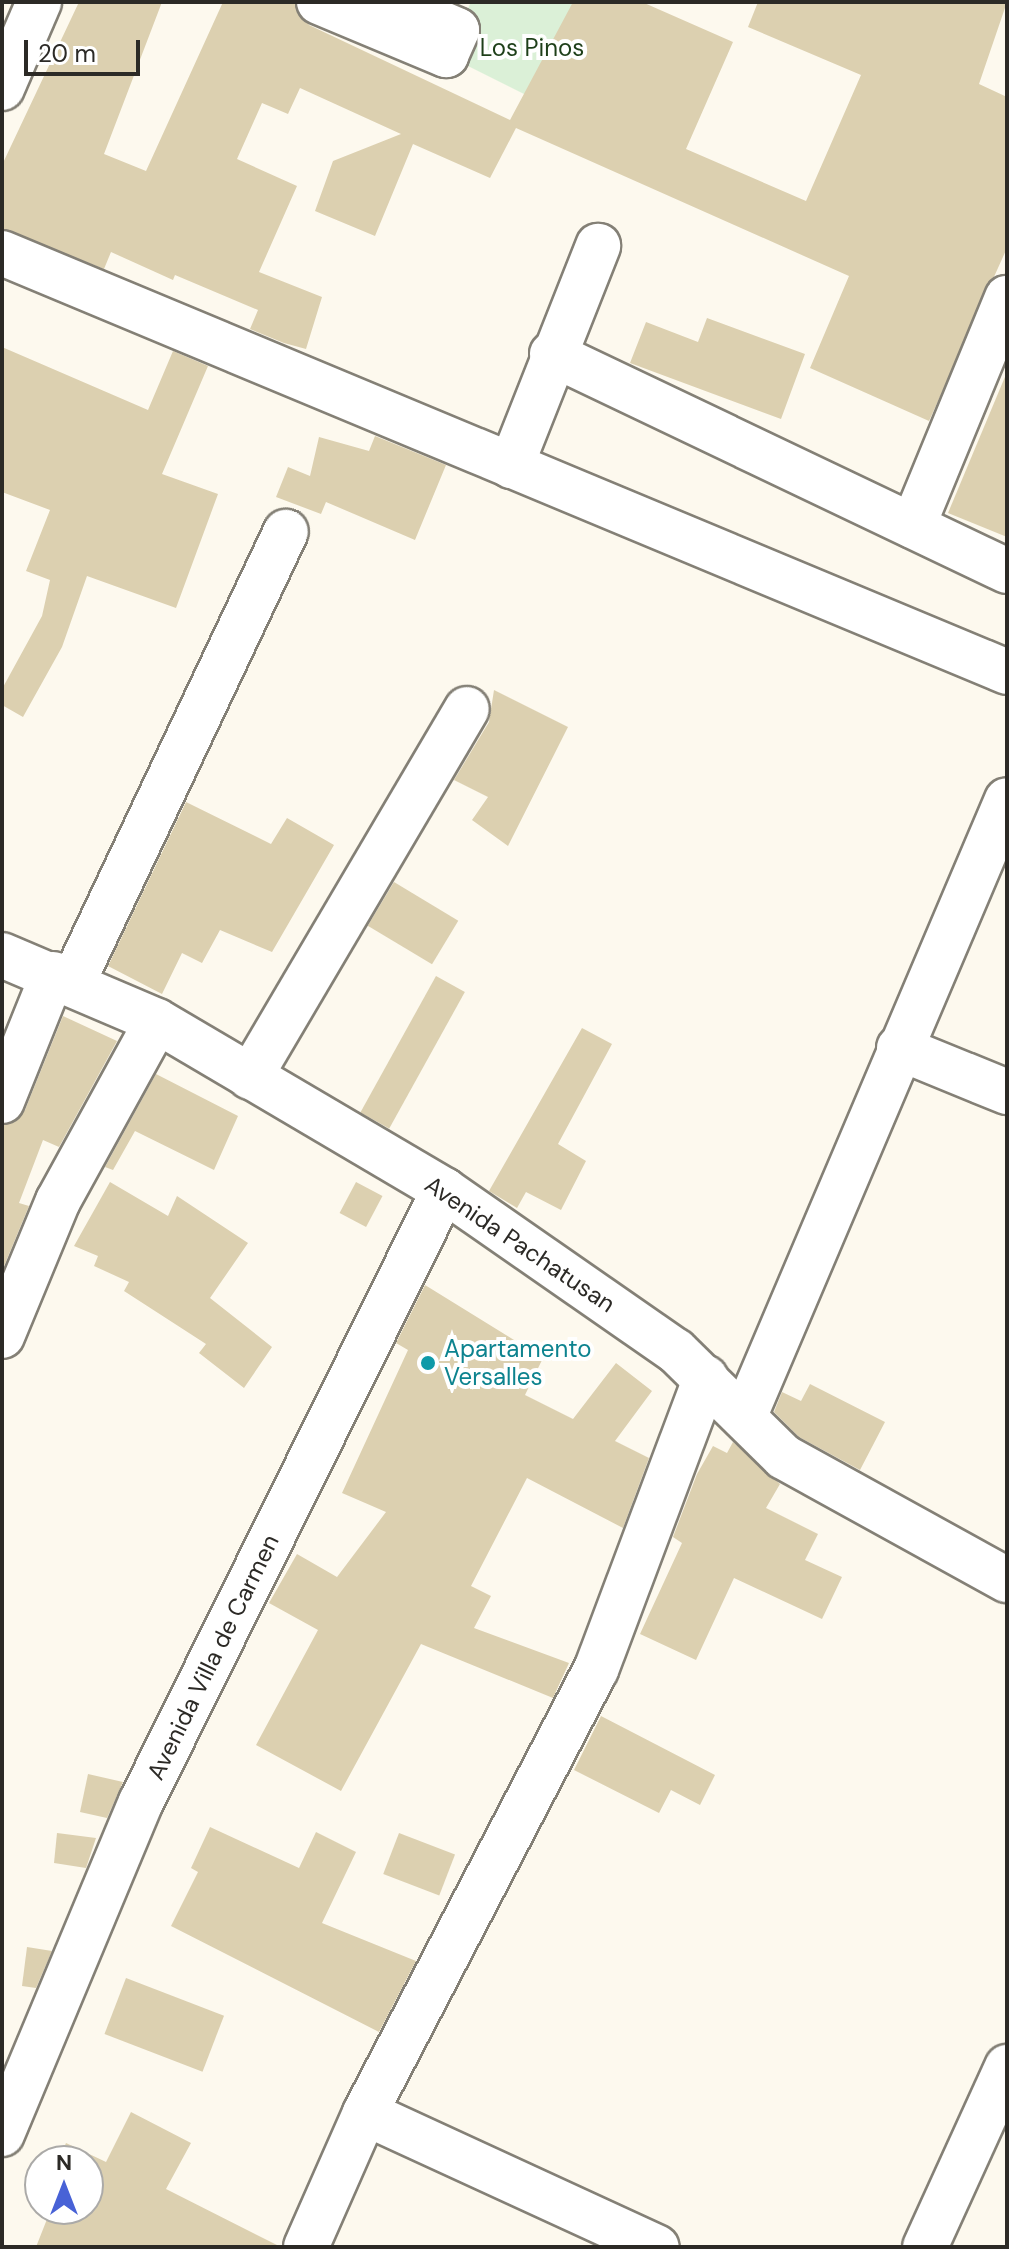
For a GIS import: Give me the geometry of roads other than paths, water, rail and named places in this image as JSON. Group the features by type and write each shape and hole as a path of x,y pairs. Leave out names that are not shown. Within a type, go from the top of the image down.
{"street":[{"path":"2,88 39,2"},
{"path":"319,2 446,55 457,30 391,2"},
{"path":"511,466 552,354 598,246"},
{"path":"2,253 1007,672"},
{"path":"913,526 1007,298"},
{"path":"552,354 1007,571"},
{"path":"2,1101 286,532"},
{"path":"250,1077 467,709"},
{"path":"746,1413 899,1048 1003,818"},
{"name":"Avenida Pachatusan","path":"2,955 63,978 157,1021 444,1190 706,1378 746,1413 784,1457 1007,1580"},
{"path":"2,1336 58,1201 157,1021"},
{"path":"899,1048 1007,1092"},
{"name":"Avenida Villa de Carmen","path":"2,2134 141,1802 444,1190"},
{"path":"306,2247 365,2113 596,1670 706,1378"},
{"path":"925,2247 1007,2067"},
{"path":"365,2113 639,2243"}],"place":[{"name":"Apartamento Versalles","path":"428,1363"}],"park label":[{"name":"Los Pinos","path":"532,48"}]}
